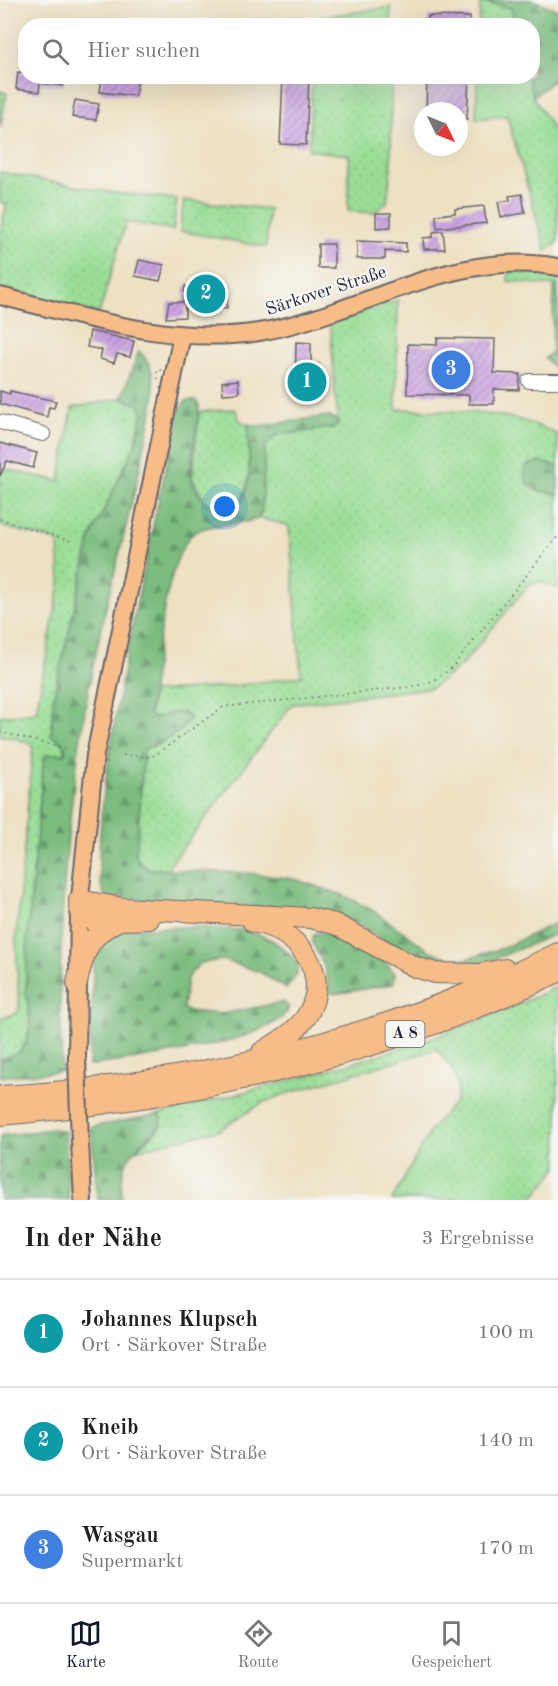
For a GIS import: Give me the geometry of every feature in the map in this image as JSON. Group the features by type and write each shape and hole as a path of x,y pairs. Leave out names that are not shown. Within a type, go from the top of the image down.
{"highway":[{"path":"79,904 94,921 180,919 252,921 274,926 295,941 305,953 314,977 314,998 309,1011 292,1032 244,1062"},
{"path":"79,904 310,918 335,924 415,967 435,973 479,974 553,962"},
{"path":"77,983 83,956 89,942 98,933 116,922"},
{"name":"A 8","path":"0,1096 129,1083 244,1062 319,1043 393,1020 553,962"},
{"name":"A 8","path":"0,1115 128,1101 246,1079 399,1036 474,1008 553,962"}],"main road":[{"name":"Särkover Straße","path":"0,296 145,331 182,335 237,335 279,328 415,282 470,269 520,263 558,267"},
{"path":"83,1200 77,1058 79,904 102,716 182,335"}],"street":[{"path":"530,381 558,381"},
{"path":"0,422 43,434"}],"path":[{"path":"0,519 70,541"},
{"path":"123,754 155,755 223,707 427,685 440,679 454,665 558,536"},
{"path":"0,732 66,749"}],"green space":[{"path":"478,0 533,0 558,10 558,77 533,97 530,84 540,84 540,18 514,18 511,8"},
{"path":"480,2 511,8 514,18 479,18"},
{"path":"391,7 391,18 315,18"},
{"path":"312,84 391,84 391,168 387,202 374,213 348,211 349,155 309,150"},
{"path":"477,84 530,84 533,97 558,137 558,243 546,250 507,116 476,119"},
{"path":"0,91 7,93 0,128"},
{"path":"0,172 114,193 177,199 173,230 126,222 99,314 0,287 0,230 7,204 0,202"},
{"path":"184,200 269,209 266,247 180,231"},
{"path":"509,272 547,274 558,277 558,286 508,281"},
{"path":"554,286 558,286 558,371 545,358 552,352"},
{"path":"398,300 396,409 459,411 500,416 539,426 558,435 558,467 542,462 529,464 536,490 558,494 558,588 539,582 529,584 462,665 432,688 292,704 166,870 145,866 136,856 144,749 159,744 180,731 189,720 177,712 153,719 149,714 152,692 235,686 301,676 289,526 259,518 262,509 264,446 277,435 332,428 338,425 330,324"},
{"path":"139,351 148,362 152,373 154,399 147,438 92,670 78,754 67,844 61,935 62,1071 0,1077 0,1060 20,1052 26,1042 30,1024 26,991 27,941 44,758 49,754 65,754 65,747 62,743 51,736 54,695 91,537 135,445 143,413 138,404 121,398"},
{"path":"121,398 138,404 143,413 135,445 91,537 54,695 51,727 58,741 64,743 65,754 49,754 44,758 27,941 26,991 30,1023 26,1042 20,1052 0,1060 0,1019 17,1013 19,1009 16,940 33,745 0,736 0,716 36,712 60,584 58,541 0,526 0,468 60,481 72,408"},
{"path":"186,401 196,401 199,405 191,470 195,487 207,502 224,510 239,506 244,498 249,471 248,424 258,426 328,416 336,419 338,425 332,428 277,435 265,446 262,509 259,518 212,526 197,531 186,542 177,561 163,615 149,714 153,718 177,712 187,714 189,720 180,731 159,744 144,749 136,856 139,863 149,869 246,873 294,879 343,895 375,912 430,951 446,957 466,959 503,948 558,922 558,933 482,964 442,966 421,961 351,921 324,911 106,897 99,868 102,814 111,744 156,511 178,412"},
{"path":"235,409 240,421 248,424 247,484 243,496 236,504 224,507 206,504 192,478 199,412"},
{"path":"542,462 558,467 558,494 536,490 526,482 524,470 529,464"},
{"path":"191,927 237,930 263,936 287,951 298,964 297,974 286,989 260,972 223,960 200,963 187,978 183,1008 187,1011 222,1014 284,1002 289,1008 278,1021 229,1040 198,1048 89,1066 94,952 109,935 135,928"},
{"path":"322,933 342,937 381,959 395,974 393,984 334,994 329,992 325,968 312,942 314,934"},
{"path":"558,986 558,1167 531,1200 392,1200 432,1128 455,1102 458,1086 453,1070 437,1049 285,1094 262,1103 219,1130 135,1150 160,1128 162,1118 159,1114 412,1045 510,1008"},
{"path":"159,1114 162,1118 157,1128 128,1160 123,1174 122,1200 98,1200 91,1127"},
{"path":"53,1129 65,1132 69,1200 0,1200 0,1136"}],"building":[{"path":"428,16 470,17 470,18 428,18"},
{"path":"18,72 18,84 40,84 39,92 16,89"},
{"path":"101,84 137,84 135,96 100,92"},
{"path":"283,84 309,84 306,145 280,144"},
{"path":"427,84 469,84 468,102 426,102"},
{"path":"75,100 99,104 96,120 72,117"},
{"path":"522,194 525,213 501,217 498,202 510,200 509,196"},
{"path":"484,206 486,223 437,228 436,215 455,213 455,209"},
{"path":"376,213 391,213 391,227 376,228"},
{"path":"443,231 445,249 424,249 423,238 433,237 433,232"},
{"path":"357,241 406,243 406,252 385,251 385,259 357,259"},
{"path":"318,244 334,244 334,268 318,268"},
{"path":"139,260 164,265 160,281 135,276"},
{"path":"227,285 227,308 185,307 185,317 166,318 169,302 185,302 185,286"},
{"path":"90,331 134,341 130,357 117,354 114,363 100,359 102,350 87,347"},
{"path":"437,338 495,339 494,373 520,374 519,390 494,389 494,404 469,404 469,395 407,394 408,344 437,345"},
{"path":"296,342 311,343 311,364 319,364 318,399 295,399"},
{"path":"238,380 239,393 223,394 222,382"},
{"path":"0,391 56,401 54,408 49,407 47,417 0,404"},
{"path":"0,443 37,453 33,468 7,461 0,476"}],"place":[{"name":"Kneib","path":"206,294"},
{"name":"Wasgau","path":"451,370"},
{"name":"Johannes Klupsch","path":"307,382"}]}
